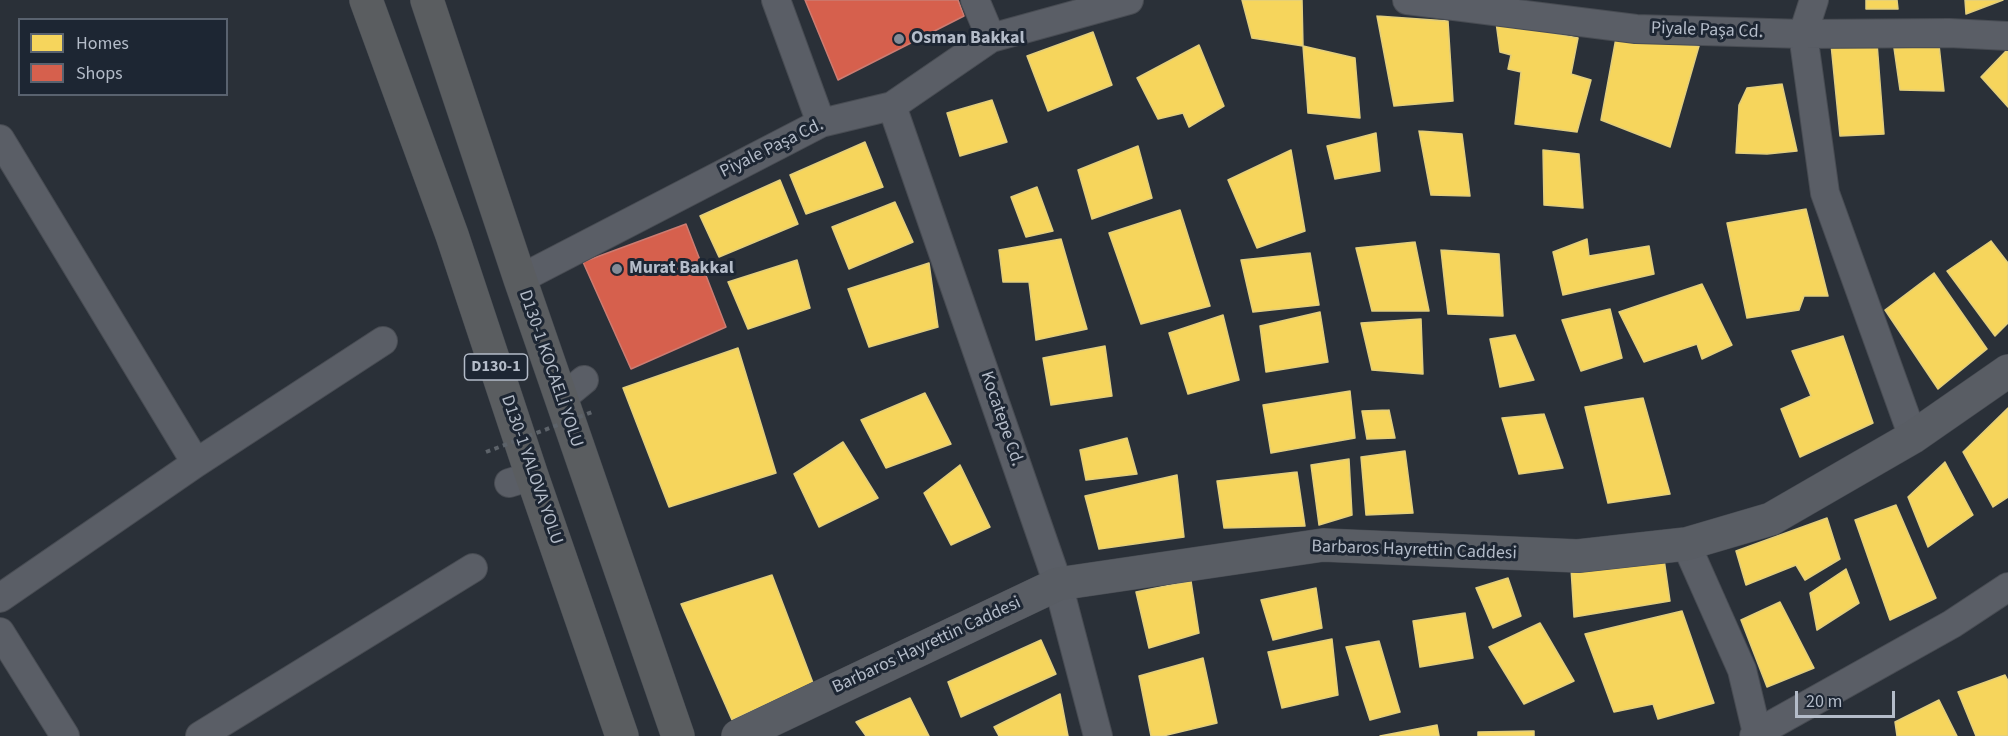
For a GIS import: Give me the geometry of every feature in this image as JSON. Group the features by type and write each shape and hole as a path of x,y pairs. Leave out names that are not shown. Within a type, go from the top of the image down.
{"highway":[{"name":"D130-1 YALOVA YOLU","path":"366,0 452,235 521,479 622,736"},
{"name":"D130-1 KOCAELİ YOLU","path":"427,0 520,279 572,390 678,736"}],"street":[{"path":"776,0 821,123"},
{"path":"975,0 992,38"},
{"name":"Piyale Paşa Cd.","path":"520,279 821,123 892,106 992,38 1129,0"},
{"name":"Piyale Paşa Cd.","path":"1407,0 1636,29 1803,34 1949,33 2008,36"},
{"path":"1814,0 1803,34 1825,193 1913,437"},
{"name":"Kocatepe Cd.","path":"892,106 1059,584 1098,736"},
{"path":"0,139 196,463"},
{"path":"0,598 196,463 383,341"},
{"name":"Barbaros Hayrettin Caddesi","path":"738,736 1059,584 1323,545 1578,556 1686,544 1771,519 1913,437 2008,371"},
{"path":"1686,544 1742,670 1755,735 1952,624 2008,587"},
{"path":"200,736 473,568"},
{"path":"0,632 65,736"}],"path":[{"path":"486,452 595,411"}],"building: Homes":[{"path":"1242,0 1302,0 1303,46 1252,38"},
{"path":"1866,0 1897,0 1898,9 1866,9"},
{"path":"1965,0 2003,0 1966,14"},
{"path":"1377,16 1448,21 1453,101 1394,106"},
{"path":"1496,22 1578,38 1571,74 1591,80 1577,132 1515,124 1521,72 1508,69 1511,55 1500,52"},
{"path":"1093,32 1112,85 1048,111 1027,56"},
{"path":"1616,38 1699,46 1670,147 1601,120"},
{"path":"1877,43 1884,134 1840,136 1831,44"},
{"path":"1199,45 1224,106 1189,127 1183,113 1158,119 1137,78"},
{"path":"1939,45 1944,91 1900,90 1894,48"},
{"path":"1303,46 1355,58 1360,118 1308,113"},
{"path":"2008,50 2008,107 1981,77"},
{"path":"1782,84 1797,151 1767,154 1736,153 1739,105 1747,88"},
{"path":"992,100 1007,142 960,156 947,113"},
{"path":"1419,131 1462,134 1470,196 1431,195"},
{"path":"1376,133 1380,171 1335,179 1327,146"},
{"path":"865,142 883,187 806,214 790,175"},
{"path":"1138,146 1152,198 1092,219 1078,170"},
{"path":"1291,150 1305,231 1257,248 1228,180"},
{"path":"1543,150 1579,154 1583,208 1544,205"},
{"path":"780,180 798,224 719,257 700,216"},
{"path":"1037,187 1053,231 1026,237 1011,197"},
{"path":"895,202 913,242 849,269 832,227"},
{"path":"1806,209 1828,296 1804,296 1799,310 1747,318 1727,223"},
{"path":"1180,210 1210,306 1141,324 1109,233"},
{"path":"1061,239 1087,329 1036,340 1029,282 1003,282 999,250"},
{"path":"1587,239 1589,256 1649,246 1654,274 1563,295 1553,252"},
{"path":"1991,241 2008,263 2008,323 1995,336 1947,271"},
{"path":"1415,242 1429,311 1372,311 1356,248"},
{"path":"1441,250 1499,254 1503,316 1448,314"},
{"path":"1310,253 1319,305 1253,312 1241,260"},
{"path":"797,260 810,308 748,329 728,282"},
{"path":"929,263 938,327 869,347 848,289"},
{"path":"1934,273 1987,349 1938,389 1885,310"},
{"path":"1702,284 1732,345 1702,359 1697,344 1644,362 1619,312"},
{"path":"1610,309 1622,358 1581,371 1562,320"},
{"path":"1320,312 1328,362 1266,372 1260,326"},
{"path":"1223,315 1239,380 1188,394 1169,333"},
{"path":"1421,319 1423,374 1372,370 1361,323"},
{"path":"1515,335 1534,380 1500,387 1490,339"},
{"path":"1843,336 1873,423 1800,457 1781,409 1811,396 1792,351"},
{"path":"1105,346 1112,396 1051,405 1043,358"},
{"path":"738,348 776,473 669,507 623,388"},
{"path":"1350,391 1355,438 1271,453 1263,405"},
{"path":"925,393 951,444 886,468 861,420"},
{"path":"1643,398 1670,494 1608,503 1585,407"},
{"path":"2008,408 2008,497 1993,507 1963,452"},
{"path":"1389,410 1395,438 1367,439 1362,411"},
{"path":"1544,414 1563,468 1519,474 1502,418"},
{"path":"1127,438 1137,474 1086,480 1080,450"},
{"path":"843,442 878,498 819,527 794,474"},
{"path":"1405,451 1413,513 1366,515 1361,457"},
{"path":"1349,459 1352,515 1319,525 1311,465"},
{"path":"1945,462 1973,515 1928,547 1908,497"},
{"path":"960,465 990,527 951,545 924,493"},
{"path":"1297,472 1305,526 1224,528 1217,481"},
{"path":"1177,475 1184,537 1099,549 1085,496"},
{"path":"1896,505 1936,598 1890,620 1855,520"},
{"path":"1827,518 1840,559 1805,580 1796,565 1746,585 1736,551"},
{"path":"1664,559 1670,601 1574,617 1571,568"},
{"path":"1846,569 1859,603 1817,630 1810,593"},
{"path":"772,575 813,683 732,720 681,604"},
{"path":"1508,578 1521,616 1493,628 1476,588"},
{"path":"1191,581 1199,633 1149,648 1136,592"},
{"path":"1316,588 1322,628 1273,640 1261,600"},
{"path":"1780,602 1814,668 1767,687 1741,620"},
{"path":"1682,611 1714,703 1658,719 1653,704 1614,712 1585,634"},
{"path":"1465,613 1473,658 1420,667 1413,621"},
{"path":"1540,623 1574,681 1524,704 1489,647"},
{"path":"1332,639 1338,695 1282,708 1268,652"},
{"path":"1041,640 1056,674 961,717 948,682"},
{"path":"1379,641 1400,712 1370,720 1346,647"},
{"path":"1203,658 1217,723 1163,736 1151,736 1139,676"},
{"path":"2005,675 2008,681 2008,736 1976,736 1958,692"},
{"path":"1060,694 1068,736 999,736 994,727"},
{"path":"910,698 929,736 866,736 856,722"},
{"path":"1939,700 1957,736 1897,736 1895,722"},
{"path":"1437,725 1439,736 1380,736"},
{"path":"1534,731 1534,736 1478,736 1478,732"}],"building: Shops":[{"path":"805,0 958,0 964,16 838,80"},
{"path":"686,224 726,327 631,369 583,262"}],"place":[{"name":"Osman Bakkal","path":"899,39"},
{"name":"Murat Bakkal","path":"617,269"}]}
